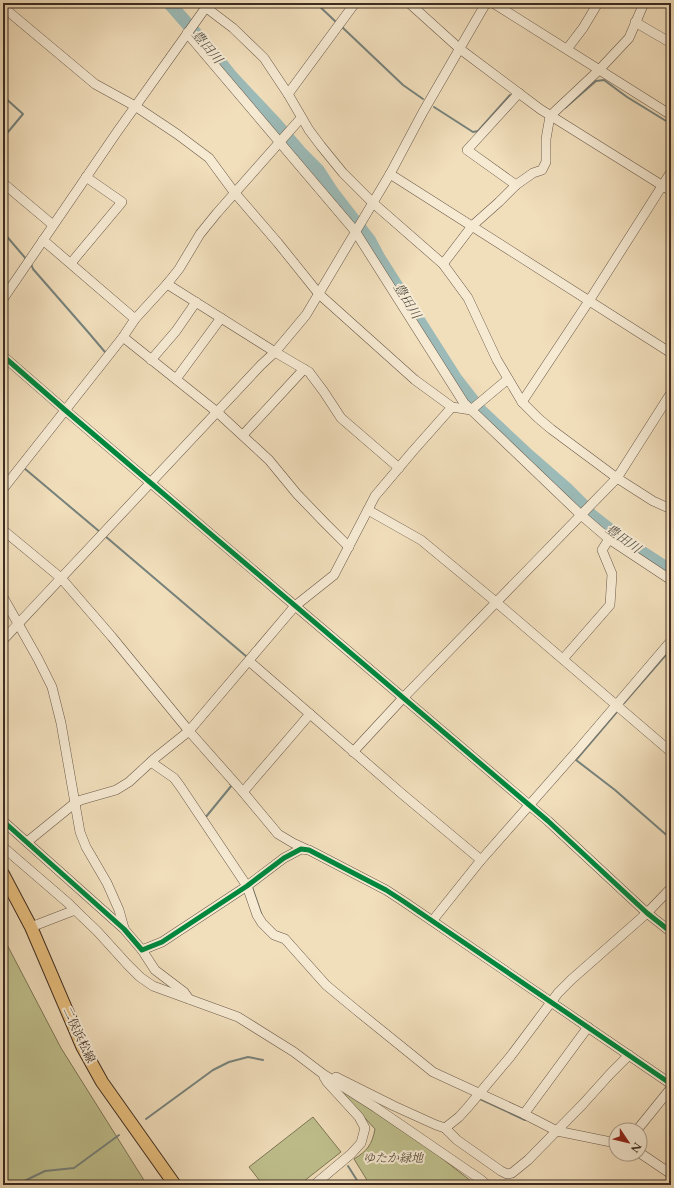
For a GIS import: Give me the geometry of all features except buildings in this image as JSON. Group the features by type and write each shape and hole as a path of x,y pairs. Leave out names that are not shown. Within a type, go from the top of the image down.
{"main road":[{"name":"二俣浜松線","path":"3,874 31,927 82,1046 102,1082 175,1185"}],"street":[{"path":"288,94 355,3"},
{"path":"409,3 460,49 550,116 671,191"},
{"path":"3,640 275,352 303,320 390,174 423,112 486,3"},
{"path":"493,3 671,116"},
{"path":"567,49 583,28 598,3"},
{"path":"443,264 472,226 516,185 533,173 542,170 546,162 546,139 550,116 629,38 644,3"},
{"path":"3,299 135,106 195,22 205,4 233,28 264,58 321,146 343,173 372,202 443,264 468,298 496,360 522,402 551,429 617,478 653,501 671,509"},
{"path":"3,7 95,84 135,106 177,134 209,158 234,192 319,294 415,380 452,407 471,410"},
{"path":"635,22 671,43"},
{"path":"187,32 356,230 464,403 609,539 671,580"},
{"path":"516,185 467,150 519,93"},
{"path":"3,489 123,337 135,319 179,269 200,234 234,192 302,118"},
{"path":"522,402 589,301 671,172"},
{"path":"390,174 671,353"},
{"path":"71,263 122,202 86,177"},
{"path":"3,183 53,226"},
{"path":"44,240 135,319"},
{"path":"167,284 309,372 342,418 399,468"},
{"path":"151,360 176,331 196,302"},
{"path":"176,379 221,318"},
{"path":"123,337 217,412 269,460 303,500 349,547"},
{"path":"3,356 150,483 404,697 548,821 648,913 671,932"},
{"path":"242,435 304,369"},
{"path":"471,410 508,379"},
{"path":"353,752 404,697 617,478 671,393"},
{"path":"27,842 75,803 116,790 129,782 189,731 295,606 334,575 375,496 452,407"},
{"path":"368,510 421,540 496,602 671,752"},
{"path":"3,530 61,578 112,637 189,731 278,834 386,890 552,1001 671,1084"},
{"path":"563,660 610,605 612,574 602,550 609,539"},
{"path":"3,597 52,687 61,723 80,832 107,883 119,910 124,929"},
{"path":"433,920 481,860 671,640"},
{"path":"249,661 353,752 481,860"},
{"path":"243,792 310,714"},
{"path":"151,762 174,778 180,786 247,886 257,915 262,923 274,935 285,939 326,985 433,1072 524,1114 555,1132 608,1142"},
{"path":"3,821 124,929 142,950 155,970 184,992 190,999"},
{"path":"3,847 68,903 140,977 153,986 238,1018 294,1052 323,1074 474,1174 487,1185"},
{"path":"142,950 162,942 247,886 284,858 301,849 309,850"},
{"path":"445,1128 459,1117 515,1051 552,1001 572,979 648,913 671,888"},
{"path":"31,927 75,910"},
{"path":"524,1114 588,1027"},
{"path":"323,1074 339,1078 394,1106 445,1128 457,1140 507,1174 512,1173 520,1167 629,1055"},
{"path":"314,1185 351,1154 361,1143 364,1128 359,1117 327,1082 323,1074"},
{"path":"643,1122 671,1088"},
{"path":"648,1158 671,1174"}],"green space":[{"path":"3,937 61,1048 147,1185 3,1185"},
{"name":"ゆたか緑地","path":"336,1086 439,1156 476,1185 370,1185 354,1159 368,1147 375,1129"},
{"path":"313,1117 341,1152 299,1185 263,1185 249,1167"}],"waterway":[{"name":"豊田川","path":"169,3 231,76 318,170 333,193 370,241 379,258 456,379 481,411 568,490 590,514 623,540 671,571"},
{"path":"316,3 336,22"},
{"path":"342,27 403,85 423,99"},
{"path":"565,108 596,81 604,80 627,97 671,124"},
{"path":"434,107 473,132 478,131 510,95"},
{"path":"3,96 23,114 3,138"},
{"path":"3,232 27,260"},
{"path":"31,264 33,269 105,352"},
{"path":"24,468 100,532"},
{"path":"105,536 247,657"},
{"path":"624,703 671,649"},
{"path":"616,713 576,760 615,790 671,839"},
{"path":"206,819 205,818 232,785 230,784"},
{"path":"252,887 262,916"},
{"path":"146,1119 213,1070 229,1062 248,1057 263,1060"},
{"path":"480,1099 525,1120"},
{"path":"16,1185 45,1171 74,1168 119,1135"},
{"path":"348,1166 360,1185"}],"cycle path":[{"path":"3,356 548,821 647,913 671,932"},
{"path":"3,821 124,929 142,950 162,942 247,886 284,858 301,849 309,850 386,890 671,1084"}]}
